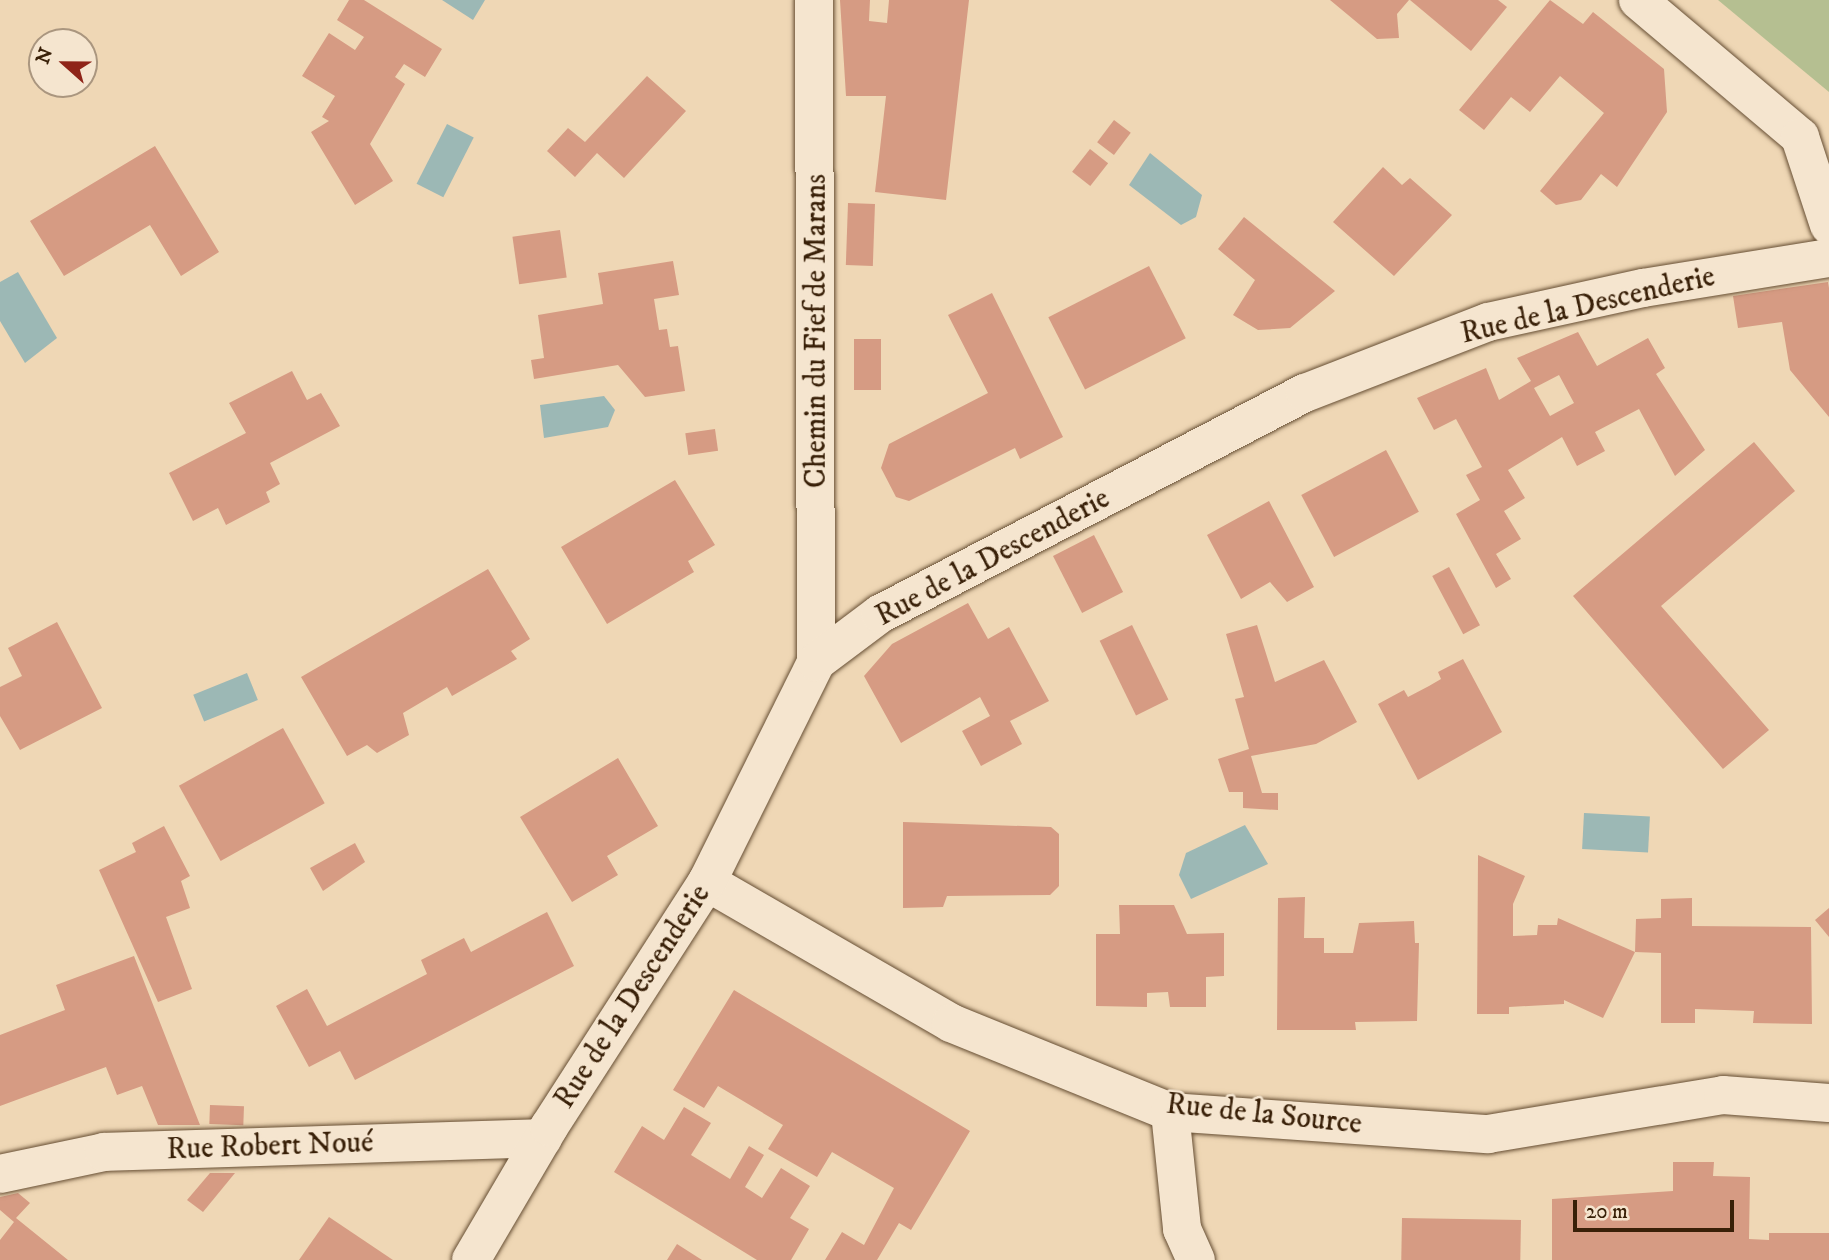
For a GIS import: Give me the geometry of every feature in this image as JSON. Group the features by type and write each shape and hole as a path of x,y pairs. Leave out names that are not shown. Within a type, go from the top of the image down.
{"street":[{"name":"Chemin du Fief de Marans","path":"814,0 816,662"},
{"path":"1638,0 1800,137 1829,225"},
{"name":"Rue de la Descenderie","path":"471,1260 543,1138 707,882 816,662 880,614 971,564 1306,393 1488,322 1643,288 1829,258"},
{"name":"Rue de la Source","path":"707,882 951,1023 1170,1112 1488,1134 1723,1095 1829,1103"},
{"path":"1170,1112 1182,1229 1196,1260"},
{"name":"Rue Robert Noué","path":"0,1174 104,1152 543,1138"}],"green space":[{"path":"1718,0 1829,0 1829,92"}],"water":[{"path":"442,0 485,0 473,20"},
{"path":"447,124 474,138 443,197 417,184"},
{"path":"1150,153 1202,195 1196,217 1181,225 1129,185"},
{"path":"18,272 57,338 25,363 0,321 0,282"},
{"path":"604,396 615,410 608,427 544,438 540,405"},
{"path":"247,673 258,700 204,722 193,695"},
{"path":"1584,813 1650,816 1648,852 1582,849"},
{"path":"1245,825 1268,864 1191,899 1179,875 1186,853"}],"building":[{"path":"349,0 364,0 442,49 425,77 404,64 395,77 405,84 370,144 393,181 355,205 311,132 329,121 322,117 335,96 302,76 329,33 355,50 364,37 337,20"},
{"path":"840,0 870,0 869,21 887,23 889,0 969,0 946,200 875,192 886,96 846,96"},
{"path":"1330,0 1409,0 1397,14 1399,38 1377,39"},
{"path":"1410,0 1498,0 1507,7 1471,51"},
{"path":"1550,0 1583,24 1593,12 1664,69 1667,112 1617,187 1601,174 1581,200 1556,205 1540,191 1604,113 1560,76 1530,112 1511,97 1484,130 1459,110"},
{"path":"647,76 686,111 624,178 597,153 575,177 547,151 568,128 585,142"},
{"path":"1114,120 1131,133 1114,155 1097,142"},
{"path":"155,146 219,252 181,276 150,225 64,276 30,221"},
{"path":"1090,149 1108,163 1090,186 1072,172"},
{"path":"1383,167 1402,185 1410,178 1452,215 1394,276 1333,222"},
{"path":"848,203 875,204 873,266 846,265"},
{"path":"1244,217 1335,291 1290,328 1258,330 1233,315 1255,280 1218,249"},
{"path":"560,230 567,278 519,284 512,237"},
{"path":"673,261 679,295 654,299 659,330 667,329 670,347 678,346 685,391 645,397 618,365 534,379 531,360 544,358 538,315 603,304 598,273"},
{"path":"1149,266 1186,338 1085,389 1048,317"},
{"path":"1828,282 1829,417 1790,370 1782,322 1738,328 1733,296"},
{"path":"992,293 1063,437 1020,459 1015,448 909,501 896,497 881,468 889,444 988,393 948,315"},
{"path":"1578,332 1597,366 1648,338 1665,368 1656,374 1705,450 1675,476 1639,409 1595,432 1605,451 1577,466 1562,437 1508,470 1525,498 1504,511 1521,539 1496,554 1511,579 1496,588 1456,514 1480,500 1466,475 1482,467 1456,419 1434,430 1417,398 1486,368 1499,400 1531,381 1517,358","holes":["1559,375 1574,403 1550,416 1534,388"]},
{"path":"854,339 881,339 881,390 854,390"},
{"path":"292,371 307,400 321,393 340,426 270,463 280,484 266,492 270,502 226,525 218,508 193,521 169,473 246,433 229,403"},
{"path":"715,429 718,451 688,455 685,433"},
{"path":"1754,442 1795,491 1661,606 1769,730 1723,769 1573,596"},
{"path":"1386,450 1419,512 1334,557 1301,495"},
{"path":"675,480 715,545 688,561 694,572 607,624 561,547"},
{"path":"1269,501 1314,587 1287,602 1270,582 1241,599 1207,535"},
{"path":"1094,535 1123,592 1082,613 1053,556"},
{"path":"1449,567 1480,625 1463,634 1432,576"},
{"path":"488,569 530,639 511,651 517,659 452,696 447,687 403,713 409,735 377,753 367,745 347,756 301,677"},
{"path":"968,603 988,639 1009,627 1049,701 1010,721 1022,744 981,766 962,731 990,716 980,697 901,743 864,676 892,644"},
{"path":"57,622 102,708 20,750 0,716 0,687 22,676 8,648"},
{"path":"1132,625 1168,700 1136,715 1100,641"},
{"path":"1257,625 1275,682 1324,660 1357,722 1316,744 1251,756 1262,793 1278,793 1278,810 1243,808 1243,792 1229,792 1218,759 1249,749 1235,699 1244,697 1226,634"},
{"path":"1463,659 1502,732 1418,780 1378,704 1404,690 1408,697 1429,686 1441,679 1438,672"},
{"path":"283,728 325,803 221,861 179,786"},
{"path":"618,758 658,826 607,856 618,875 572,902 520,817"},
{"path":"903,822 1051,827 1059,834 1059,886 1050,895 947,896 943,907 903,908"},
{"path":"164,826 190,876 181,881 190,908 166,917 192,989 158,1002 99,870 136,852 132,843"},
{"path":"355,843 365,862 323,891 310,868"},
{"path":"1478,855 1525,876 1513,904 1513,936 1537,935 1538,925 1557,925 1558,918 1635,952 1603,1018 1564,1000 1564,1004 1509,1007 1509,1014 1477,1014"},
{"path":"1305,897 1304,938 1324,938 1324,953 1353,953 1359,923 1414,921 1415,943 1419,943 1417,1021 1355,1022 1356,1030 1277,1030 1278,898"},
{"path":"1692,898 1692,926 1811,927 1812,1024 1753,1023 1754,1011 1695,1009 1695,1023 1661,1023 1661,953 1635,952 1636,919 1661,918 1661,899"},
{"path":"1119,905 1174,905 1187,934 1224,933 1224,976 1206,977 1206,1007 1170,1007 1168,992 1147,993 1147,1007 1096,1006 1096,934 1120,934"},
{"path":"1829,908 1829,937 1815,920"},
{"path":"547,912 574,966 355,1080 340,1051 309,1067 276,1006 307,989 327,1026 427,974 421,960 464,938 471,952"},
{"path":"134,956 200,1125 158,1125 142,1086 117,1095 106,1067 0,1106 0,1035 65,1010 56,985"},
{"path":"734,990 970,1131 911,1230 899,1223 877,1260 825,1260 842,1232 864,1245 894,1188 832,1152 817,1177 768,1149 783,1125 718,1086 704,1108 673,1090"},
{"path":"210,1105 244,1106 243,1125 209,1124"},
{"path":"684,1107 711,1123 691,1155 730,1179 749,1146 764,1155 745,1187 762,1198 781,1168 810,1186 790,1218 809,1229 791,1260 757,1260 614,1172 642,1126 664,1140"},
{"path":"1673,1162 1714,1162 1713,1176 1750,1177 1749,1239 1769,1240 1769,1233 1829,1233 1829,1260 1552,1260 1552,1199 1673,1191"},
{"path":"210,1173 235,1173 203,1212 187,1200"},
{"path":"18,1193 30,1203 16,1218 68,1260 0,1260 0,1240 14,1222 0,1210 0,1197"},
{"path":"329,1217 393,1260 299,1260"},
{"path":"1402,1218 1521,1220 1520,1260 1401,1260"},
{"path":"677,1244 702,1260 667,1260"}]}
